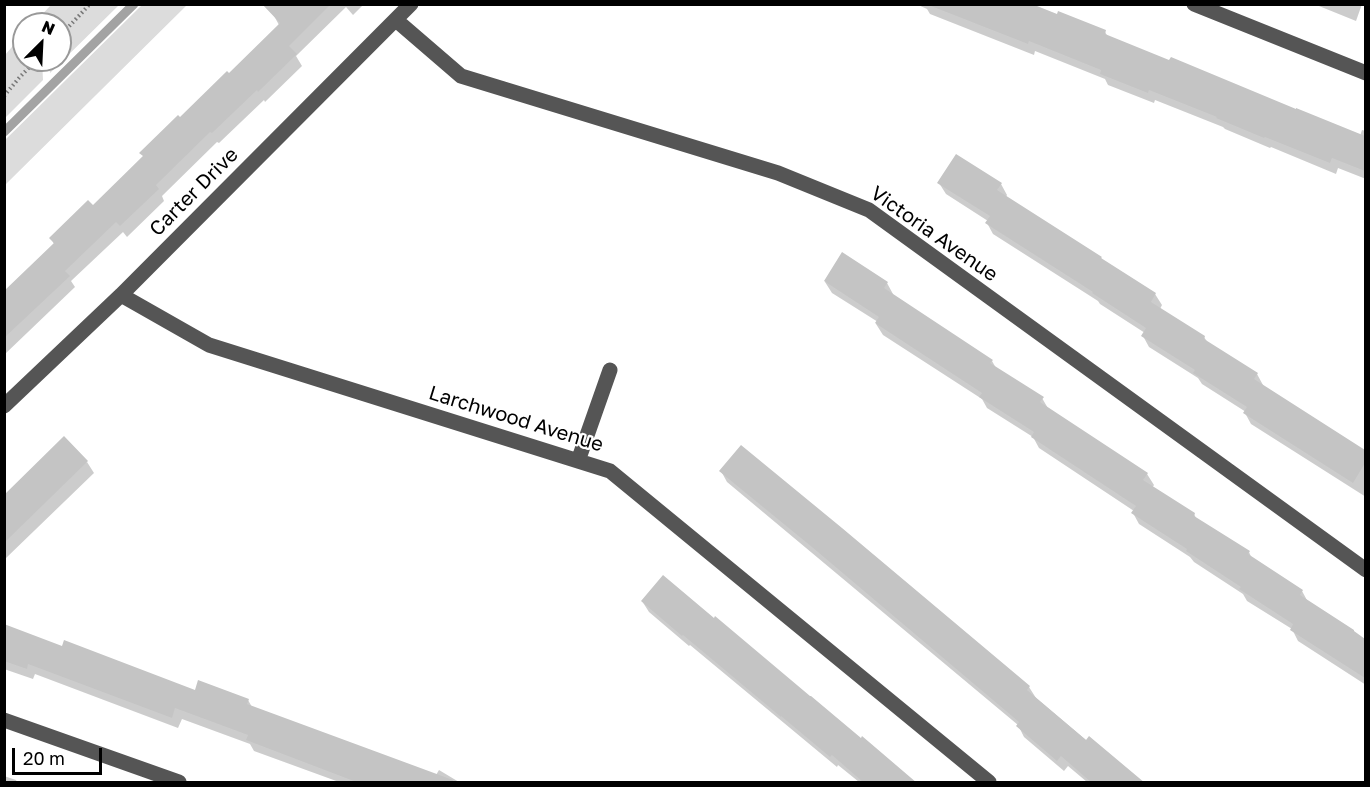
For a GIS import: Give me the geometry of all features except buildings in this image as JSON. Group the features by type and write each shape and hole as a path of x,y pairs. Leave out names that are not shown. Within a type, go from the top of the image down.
{"street":[{"name":"Carter Drive","path":"4,406 121,295 411,4"},
{"path":"1194,4 1365,73"},
{"name":"Victoria Avenue","path":"396,20 461,76 778,173 869,210 1365,570"},
{"name":"Larchwood Avenue","path":"121,295 209,345 610,471 989,783"},
{"path":"578,461 610,370"},
{"path":"4,720 179,783"}],"path":[{"path":"72,23 90,4"},
{"path":"4,96 25,72"}],"shaded area":[{"path":"51,5 119,5 72,51 72,12 44,12"},
{"path":"142,5 187,5 5,185 5,140"},
{"path":"12,47 12,72 43,72 43,80 5,118 5,55"}],"waterway":[{"path":"4,132 134,4"}]}
